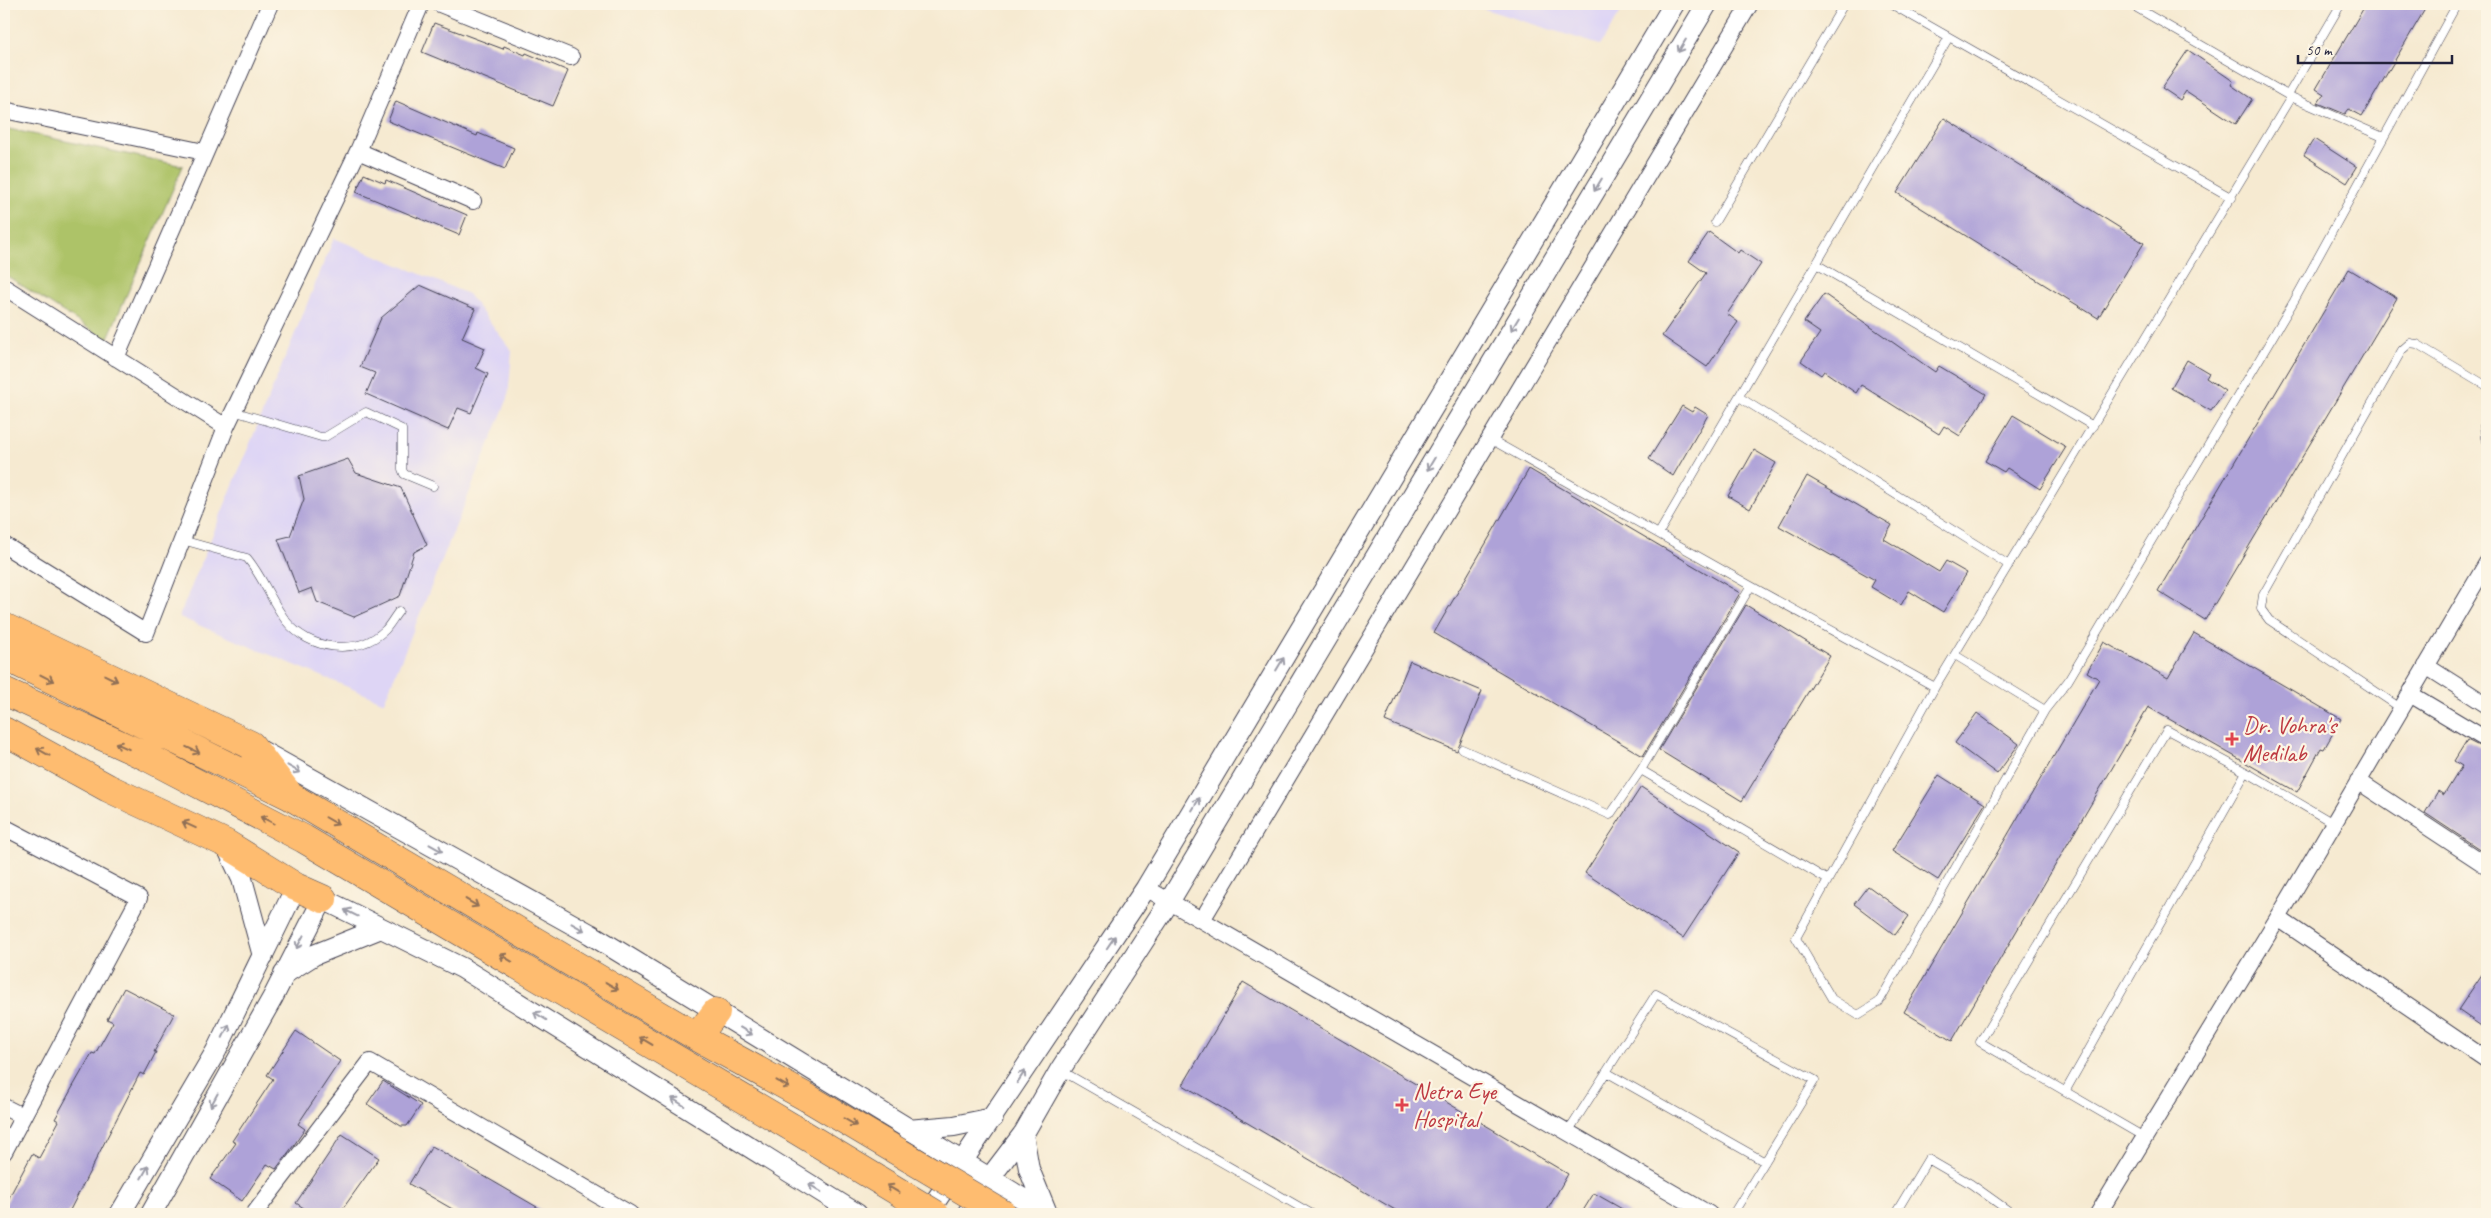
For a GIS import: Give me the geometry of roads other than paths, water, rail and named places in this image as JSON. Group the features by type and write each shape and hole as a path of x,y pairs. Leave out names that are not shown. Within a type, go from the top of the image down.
{"highway":[{"path":"4,627 251,745 290,796"},
{"path":"4,656 290,796 697,1037 808,1098 1003,1214"},
{"path":"4,691 145,756 304,839 935,1214"},
{"path":"4,731 108,788 225,842 296,887 323,899"},
{"path":"697,1037 716,1012"}],"street":[{"path":"116,358 270,4"},
{"path":"4,546 146,633 226,426 358,152 421,4"},
{"path":"440,4 571,58"},
{"path":"927,1214 1146,888 1674,4"},
{"path":"967,1214 989,1179 1023,1134 1060,1070 1170,902 1707,4"},
{"path":"1202,920 1750,4"},
{"path":"4,110 204,152"},
{"path":"358,152 473,201"},
{"path":"4,287 226,426"},
{"path":"2098,1214 2278,918 2426,666 2485,574"},
{"path":"2426,666 2487,705"},
{"path":"2410,694 2487,740"},
{"path":"251,745 590,934 1048,1214"},
{"path":"2358,781 2487,866"},
{"path":"4,827 139,898 4,1152"},
{"path":"225,842 242,879 263,956"},
{"path":"120,1214 216,1051 296,887"},
{"path":"1146,888 1709,1214"},
{"path":"151,1214 284,974 323,899 462,968 857,1214"},
{"path":"2278,918 2487,1060"},
{"path":"284,974 314,955 381,928"},
{"path":"254,1214 370,1062 630,1214"},
{"path":"4,1108 22,1116"},
{"path":"908,1130 954,1126 993,1118"},
{"path":"1023,1134 1029,1168 1048,1214"}],"lane":[{"path":"1715,222 1844,4"},
{"path":"1891,4 2232,198"},
{"path":"2130,4 2290,96 2383,137"},
{"path":"2341,4 2232,198 1935,687 1796,938 1832,998 1858,1015 1879,1002 2045,710 2068,681 2289,309 2457,4"},
{"path":"1658,533 1949,37"},
{"path":"1816,264 2093,426"},
{"path":"2402,709 2269,620 2261,609 2263,595 2402,350 2410,343 2417,344 2487,386"},
{"path":"1739,397 2009,565"},
{"path":"233,411 321,437 325,437 362,413 370,412 402,429 402,469 404,474 433,486"},
{"path":"2487,419 2484,426 2487,441"},
{"path":"1490,439 1935,687"},
{"path":"182,540 247,558 285,620 297,633 313,642 355,647 386,630 399,611"},
{"path":"1462,749 1610,815 1641,770 1751,586"},
{"path":"1955,655 2045,710"},
{"path":"2144,1136 1980,1042 2167,730 2246,772 2333,823"},
{"path":"1641,770 1828,880"},
{"path":"2066,1090 2246,772"},
{"path":"1568,1132 1656,994 1816,1080 1733,1214"},
{"path":"1060,1070 1312,1214"},
{"path":"1606,1072 1765,1162"},
{"path":"1895,1214 1928,1158 1971,1184 2009,1213"}],"place":[{"name":"Dr. Vohra's Medilab","path":"2232,739"},
{"name":"Netra Eye Hospital","path":"1402,1105"}]}
